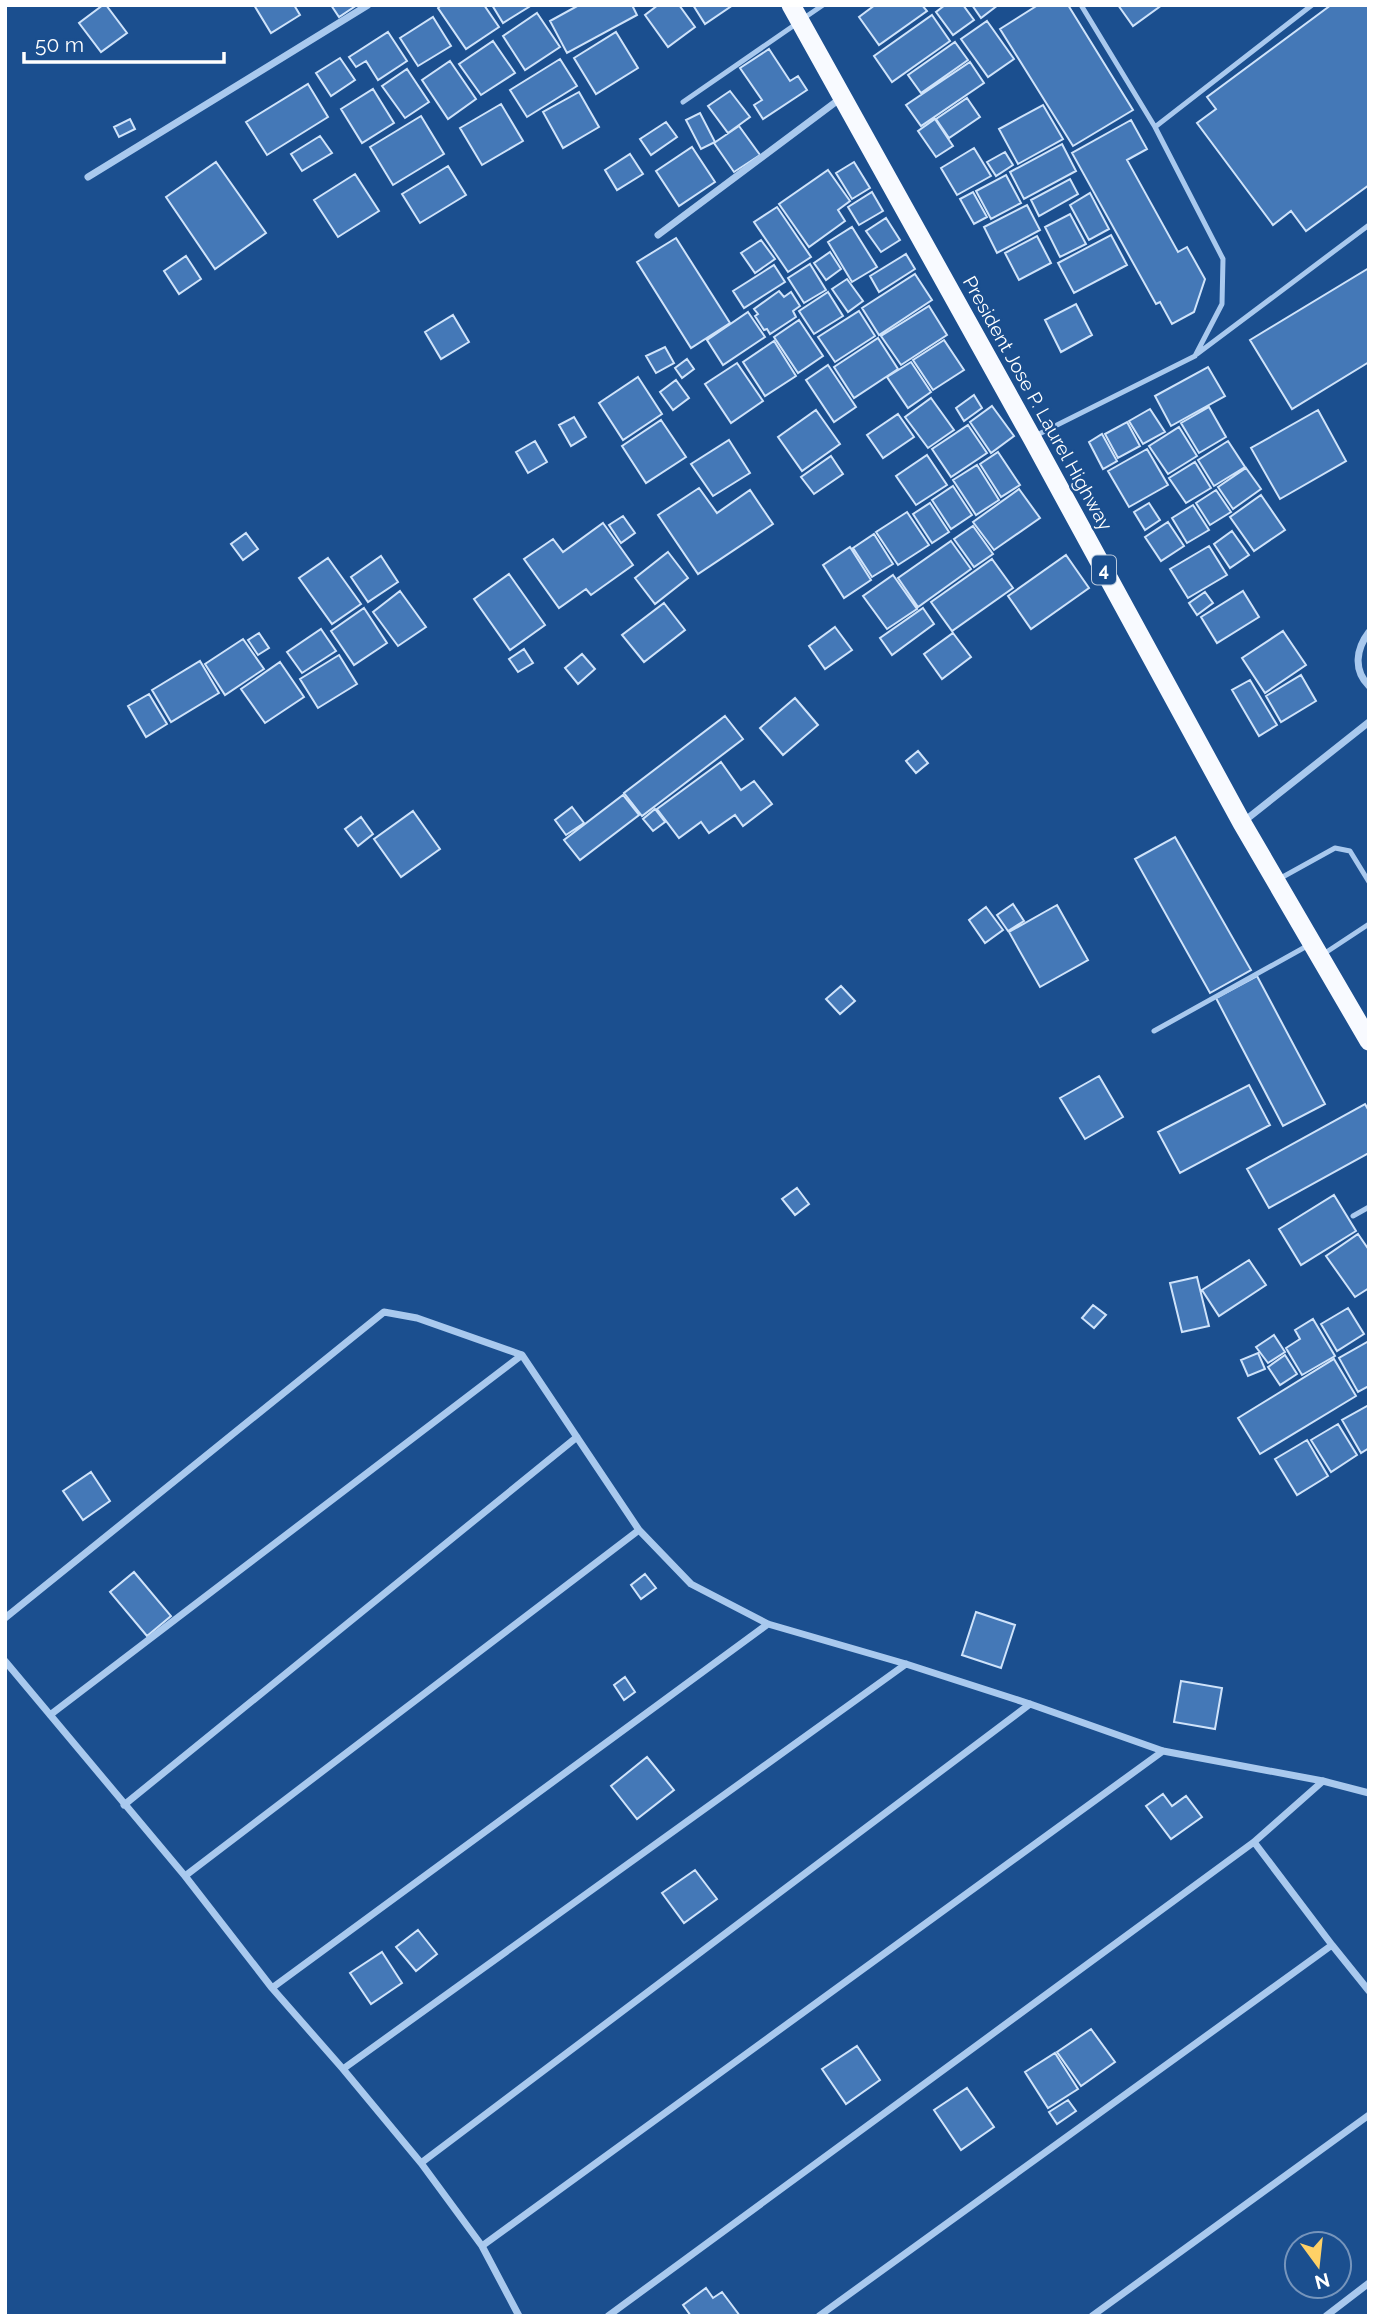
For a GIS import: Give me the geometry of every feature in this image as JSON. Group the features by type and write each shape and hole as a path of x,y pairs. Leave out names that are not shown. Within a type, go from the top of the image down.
{"highway":[{"name":"President Jose P. Laurel Highway","path":"796,13 1242,823 1369,1041"}],"street":[{"path":"88,177 368,5"},
{"path":"658,235 842,97"},
{"path":"1369,632 1361,642 1358,655 1358,668 1369,686"},
{"path":"1242,823 1369,722"},
{"path":"5,1618 384,1312 417,1318 522,1355 639,1530 691,1584 768,1624 906,1664 1163,1751 1323,1781 1369,1793"},
{"path":"50,1715 522,1355"},
{"path":"124,1805 577,1437"},
{"path":"185,1877 639,1530"},
{"path":"272,1988 768,1624"},
{"path":"5,1661 185,1877 272,1988 343,2068 421,2163 482,2246 519,2316"},
{"path":"343,2068 906,1664"},
{"path":"421,2163 1030,1704"},
{"path":"482,2246 1163,1751"},
{"path":"608,2316 1254,1842 1323,1781"},
{"path":"1254,1842 1369,1991"},
{"path":"819,2316 1332,1945"},
{"path":"1092,2316 1369,2115"},
{"path":"1326,2316 1369,2283"}],"lane":[{"path":"683,102 796,13 823,5"},
{"path":"1081,5 1155,127 1223,259 1222,304 1195,356"},
{"path":"1155,127 1312,5"},
{"path":"1032,438 1195,356 1369,225"},
{"path":"1276,881 1335,848 1350,851 1369,883"},
{"path":"1154,1031 1369,924"},
{"path":"1353,1216 1369,1207"}],"building":[{"path":"106,5 127,33 101,52 79,23"},
{"path":"254,5 294,5 300,15 271,33"},
{"path":"331,5 357,5 339,17"},
{"path":"441,5 484,5 499,27 466,49 438,8"},
{"path":"492,5 532,5 503,23"},
{"path":"579,5 632,5 637,15 567,53 550,21"},
{"path":"658,5 679,5 695,27 668,47 645,15"},
{"path":"693,5 733,5 705,24"},
{"path":"875,5 922,5 927,11 879,45 859,17"},
{"path":"945,5 963,5 974,20 953,35 936,12"},
{"path":"972,5 998,5 981,18"},
{"path":"1038,5 1068,5 1133,110 1073,146 1000,29"},
{"path":"1118,5 1162,5 1133,26"},
{"path":"1331,5 1369,5 1369,185 1306,231 1291,211 1273,225 1197,123 1216,109 1207,97"},
{"path":"537,13 560,47 525,70 503,36"},
{"path":"932,15 950,41 892,82 874,56"},
{"path":"433,17 451,46 418,66 400,38"},
{"path":"987,21 1014,59 988,77 961,39"},
{"path":"388,32 407,61 378,80 366,61 356,67 349,57"},
{"path":"616,32 638,68 596,94 574,58"},
{"path":"493,41 515,73 481,95 459,64"},
{"path":"955,42 968,60 921,93 908,75"},
{"path":"769,49 790,81 798,76 807,90 763,119 754,105 762,100 740,68"},
{"path":"340,58 355,80 331,96 316,73"},
{"path":"560,59 577,86 527,117 510,90"},
{"path":"450,61 476,99 448,119 422,80"},
{"path":"970,62 984,83 921,126 906,105"},
{"path":"407,69 429,102 405,118 382,86"},
{"path":"308,84 328,117 267,155 246,122"},
{"path":"373,89 394,123 362,143 341,109"},
{"path":"730,91 750,117 728,133 708,106"},
{"path":"579,92 599,127 563,148 543,112"},
{"path":"967,98 980,117 949,138 936,119"},
{"path":"501,104 523,141 482,165 460,128"},
{"path":"1043,105 1063,139 1018,164 999,129"},
{"path":"700,113 715,142 701,149 686,120"},
{"path":"421,116 444,154 393,185 370,147"},
{"path":"130,119 135,129 119,137 114,127"},
{"path":"935,119 953,146 936,157 918,131"},
{"path":"1131,120 1147,149 1127,160 1178,252 1187,247 1205,279 1194,312 1172,324 1160,302 1156,304 1072,153"},
{"path":"666,122 677,137 651,155 640,139"},
{"path":"739,126 760,155 734,172 714,143"},
{"path":"320,136 332,153 302,171 291,154"},
{"path":"1062,144 1076,171 1024,199 1010,172"},
{"path":"692,147 715,182 679,206 656,171"},
{"path":"974,148 991,176 957,195 941,168"},
{"path":"1005,152 1013,165 996,176 987,162"},
{"path":"630,154 643,174 617,190 605,170"},
{"path":"216,162 266,233 215,269 166,197"},
{"path":"854,162 870,188 852,199 836,173"},
{"path":"448,166 466,195 420,223 402,194"},
{"path":"828,170 850,201 838,210 845,221 809,247 779,204"},
{"path":"355,174 379,211 338,237 314,200"},
{"path":"1006,175 1021,203 991,219 976,191"},
{"path":"1070,179 1078,194 1039,216 1031,200"},
{"path":"872,192 883,211 859,225 848,207"},
{"path":"973,192 987,217 974,224 960,199"},
{"path":"1090,193 1109,229 1089,240 1070,205"},
{"path":"1027,205 1040,230 997,253 984,227"},
{"path":"777,207 811,257 788,272 754,222"},
{"path":"1070,214 1086,244 1060,257 1045,227"},
{"path":"886,218 900,240 881,252 866,231"},
{"path":"852,227 877,267 852,282 828,242"},
{"path":"1111,235 1127,265 1074,293 1058,263"},
{"path":"1037,236 1051,263 1019,280 1005,253"},
{"path":"676,238 730,323 691,348 637,262"},
{"path":"761,240 775,259 755,273 741,253"},
{"path":"830,252 841,269 826,280 814,263"},
{"path":"906,254 915,269 879,292 870,276"},
{"path":"186,256 201,279 179,294 164,271"},
{"path":"810,264 826,290 804,303 788,278"},
{"path":"774,265 785,282 744,308 733,291"},
{"path":"1369,268 1369,362 1292,409 1250,340"},
{"path":"915,274 932,300 879,335 862,308"},
{"path":"847,279 863,301 848,312 832,289"},
{"path":"779,291 784,297 791,292 800,306 793,311 796,317 770,334 755,316 758,314 754,309"},
{"path":"828,292 843,316 814,334 799,311"},
{"path":"1076,304 1092,335 1061,352 1045,320"},
{"path":"929,306 947,335 901,365 881,336"},
{"path":"859,311 875,336 835,362 818,337"},
{"path":"748,312 765,337 723,365 707,340"},
{"path":"453,315 469,342 441,359 425,332"},
{"path":"799,320 823,356 798,373 774,337"},
{"path":"878,338 898,369 854,398 834,367"},
{"path":"944,340 964,370 933,390 913,360"},
{"path":"774,341 796,376 765,396 743,362"},
{"path":"665,347 674,363 656,373 646,356"},
{"path":"687,359 694,369 682,378 675,368"},
{"path":"911,362 931,392 908,408 887,377"},
{"path":"737,363 763,401 731,423 705,384"},
{"path":"828,365 856,407 834,422 806,380"},
{"path":"1208,367 1225,396 1171,426 1155,396"},
{"path":"638,377 662,414 623,440 599,403"},
{"path":"676,380 689,398 673,410 660,392"},
{"path":"974,395 982,408 964,421 956,408"},
{"path":"931,398 954,430 928,448 905,417"},
{"path":"992,406 1014,436 991,453 970,422"},
{"path":"1209,407 1226,437 1199,453 1181,423"},
{"path":"1150,409 1165,432 1143,444 1129,421"},
{"path":"816,410 840,444 802,471 778,437"},
{"path":"1318,410 1346,461 1280,499 1251,448"},
{"path":"898,414 914,437 883,458 867,435"},
{"path":"574,417 586,437 571,446 559,425"},
{"path":"661,420 686,457 646,483 622,446"},
{"path":"1127,422 1140,446 1118,458 1105,434"},
{"path":"968,425 987,453 951,477 932,449"},
{"path":"1179,427 1197,456 1168,474 1149,446"},
{"path":"1102,434 1117,461 1103,469 1089,442"},
{"path":"729,440 750,473 713,496 691,464"},
{"path":"535,441 547,462 528,473 516,452"},
{"path":"1228,441 1245,467 1214,486 1198,460"},
{"path":"1147,449 1168,485 1129,507 1108,471"},
{"path":"998,452 1020,485 1001,497 980,464"},
{"path":"927,455 947,485 916,505 896,476"},
{"path":"831,456 843,474 814,494 801,477"},
{"path":"1195,462 1211,488 1186,503 1169,478"},
{"path":"977,465 999,500 976,515 953,480"},
{"path":"1246,468 1261,489 1233,509 1218,487"},
{"path":"953,486 972,515 951,529 932,500"},
{"path":"699,488 717,513 750,490 773,524 698,574 658,515"},
{"path":"1019,489 1040,518 994,550 973,522"},
{"path":"1216,490 1231,512 1210,525 1196,503"},
{"path":"1261,495 1285,530 1254,551 1230,517"},
{"path":"930,503 949,532 932,543 913,514"},
{"path":"1149,503 1160,520 1145,530 1134,512"},
{"path":"1193,505 1209,530 1187,543 1172,518"},
{"path":"907,512 929,545 898,565 876,532"},
{"path":"623,516 635,533 621,543 609,525"},
{"path":"1168,522 1184,546 1161,561 1145,537"},
{"path":"603,523 633,565 591,595 586,589 559,608 524,559 553,539 563,552"},
{"path":"973,526 993,554 974,567 954,539"},
{"path":"1232,531 1249,555 1230,568 1214,544"},
{"path":"246,533 258,549 243,560 231,544"},
{"path":"874,534 893,564 872,577 853,548"},
{"path":"951,541 971,569 918,607 898,578"},
{"path":"1209,546 1227,575 1188,598 1170,569"},
{"path":"850,547 871,580 844,598 823,565"},
{"path":"668,552 688,578 655,604 635,578"},
{"path":"1066,555 1089,588 1031,629 1008,596"},
{"path":"381,556 398,582 368,602 351,577"},
{"path":"328,558 361,604 332,624 299,578"},
{"path":"992,559 1013,588 952,631 931,602"},
{"path":"509,574 545,625 510,650 474,599"},
{"path":"893,575 917,609 887,629 863,596"},
{"path":"400,591 426,627 398,646 373,612"},
{"path":"1243,591 1259,617 1217,643 1201,617"},
{"path":"1205,592 1213,603 1197,615 1189,603"},
{"path":"664,603 685,630 644,662 622,635"},
{"path":"364,608 387,643 354,665 331,631"},
{"path":"923,608 934,624 892,655 880,638"},
{"path":"835,627 852,650 825,669 809,646"},
{"path":"321,629 336,651 302,673 287,652"},
{"path":"1283,631 1306,665 1265,693 1242,658"},
{"path":"259,633 269,648 258,655 248,640"},
{"path":"953,633 971,657 942,679 924,654"},
{"path":"243,639 264,669 225,695 205,664"},
{"path":"524,649 533,663 518,672 509,659"},
{"path":"582,654 595,669 578,684 565,668"},
{"path":"339,655 357,684 318,708 300,679"},
{"path":"200,661 219,693 171,722 152,690"},
{"path":"280,662 304,697 265,723 241,689"},
{"path":"1301,675 1316,701 1281,722 1266,696"},
{"path":"1250,680 1277,725 1259,736 1232,690"},
{"path":"149,694 167,724 146,737 128,706"},
{"path":"795,698 818,725 783,755 760,728"},
{"path":"725,716 743,739 642,816 624,793"},
{"path":"918,751 928,763 916,773 906,761"},
{"path":"721,762 741,790 754,781 772,804 743,826 735,815 709,833 701,822 679,838 657,809"},
{"path":"623,795 639,815 580,860 564,840"},
{"path":"572,807 584,823 566,835 555,820"},
{"path":"655,809 665,822 653,831 643,819"},
{"path":"413,811 440,849 401,877 374,839"},
{"path":"361,817 373,834 358,846 345,829"},
{"path":"1175,837 1251,970 1210,993 1135,859"},
{"path":"1013,904 1024,921 1008,931 997,915"},
{"path":"1057,905 1088,960 1040,987 1009,932"},
{"path":"986,907 1003,930 985,943 969,920"},
{"path":"1257,976 1325,1104 1283,1126 1216,998"},
{"path":"841,986 855,1001 840,1014 826,999"},
{"path":"1099,1076 1123,1117 1085,1139 1060,1098"},
{"path":"1249,1085 1270,1125 1180,1173 1158,1132"},
{"path":"1365,1104 1369,1111 1369,1153 1269,1208 1247,1169"},
{"path":"797,1188 809,1204 795,1215 782,1199"},
{"path":"1334,1195 1356,1231 1301,1265 1279,1229"},
{"path":"1358,1234 1369,1250 1369,1288 1355,1297 1326,1256"},
{"path":"1249,1260 1266,1285 1219,1316 1202,1290"},
{"path":"1197,1277 1209,1326 1182,1332 1170,1283"},
{"path":"1093,1305 1106,1315 1094,1328 1082,1318"},
{"path":"1348,1308 1364,1334 1337,1351 1321,1324"},
{"path":"1313,1319 1335,1356 1302,1375 1286,1348 1300,1339 1295,1330"},
{"path":"1274,1335 1285,1352 1268,1363 1256,1347"},
{"path":"1369,1341 1369,1386 1358,1392 1339,1358"},
{"path":"1258,1353 1265,1369 1248,1376 1241,1360"},
{"path":"1285,1355 1297,1374 1280,1385 1268,1367"},
{"path":"1334,1359 1356,1396 1260,1454 1238,1418"},
{"path":"1369,1405 1369,1448 1361,1453 1342,1420"},
{"path":"1338,1424 1357,1455 1331,1472 1311,1440"},
{"path":"1307,1440 1328,1476 1297,1495 1275,1459"},
{"path":"91,1472 110,1501 83,1520 63,1491"},
{"path":"134,1572 171,1616 147,1636 110,1592"},
{"path":"645,1574 656,1588 641,1599 631,1585"},
{"path":"976,1612 1015,1625 1001,1668 962,1655"},
{"path":"625,1677 635,1692 624,1700 614,1685"},
{"path":"1181,1681 1222,1688 1215,1729 1174,1722"},
{"path":"647,1757 674,1790 637,1819 611,1786"},
{"path":"1163,1794 1172,1806 1186,1796 1202,1817 1171,1839 1146,1806"},
{"path":"695,1870 717,1899 684,1923 662,1893"},
{"path":"418,1930 437,1954 416,1971 396,1947"},
{"path":"382,1952 402,1983 371,2004 350,1973"},
{"path":"1091,2029 1115,2062 1081,2086 1057,2052"},
{"path":"857,2046 880,2080 846,2104 822,2069"},
{"path":"1055,2053 1078,2089 1048,2108 1025,2072"},
{"path":"967,2088 994,2127 961,2150 934,2110"},
{"path":"1068,2100 1076,2111 1057,2124 1049,2112"},
{"path":"706,2288 713,2298 722,2292 740,2316 691,2316 683,2305"}]}
